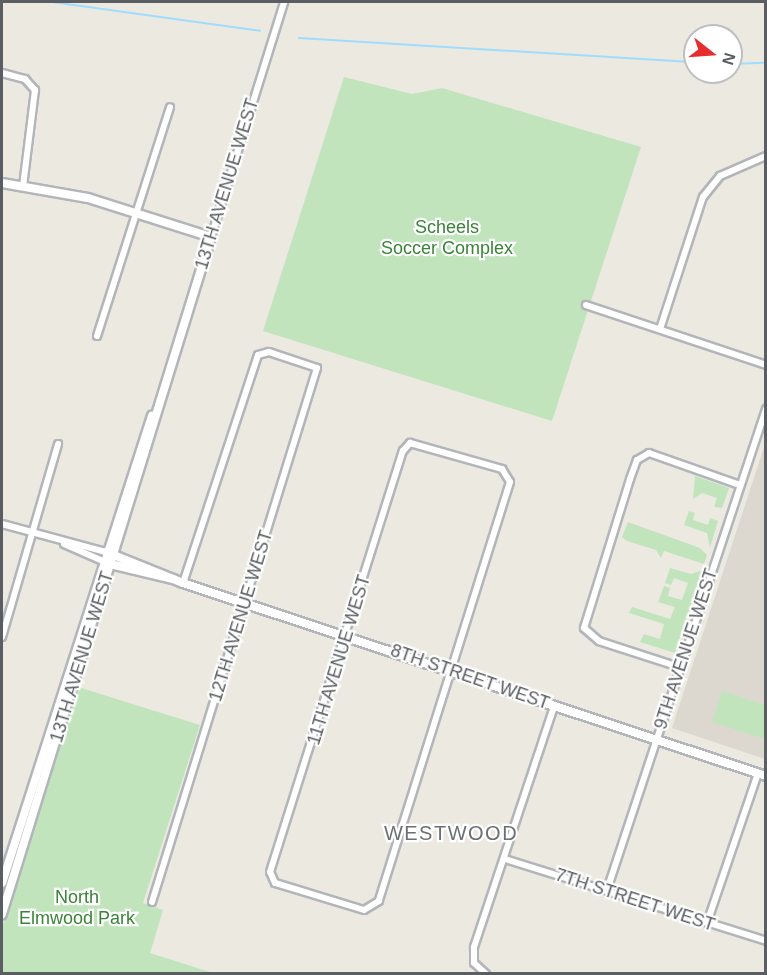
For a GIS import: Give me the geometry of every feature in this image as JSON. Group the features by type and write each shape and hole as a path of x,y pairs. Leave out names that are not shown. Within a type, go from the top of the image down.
{"street":[{"name":"13TH AVENUE WEST","path":"2,914 110,553 284,2"},
{"path":"2,73 31,84 37,101 23,186"},
{"path":"97,336 170,107"},
{"path":"660,329 703,197 720,176 765,156"},
{"path":"2,183 23,186 136,214 211,237"},
{"path":"586,305 765,365"},
{"name":"12TH AVENUE WEST","path":"152,902 317,378 317,369 279,356 262,354 253,365 183,583"},
{"name":"9TH AVENUE WEST","path":"607,890 765,409"},
{"name":"11TH AVENUE WEST","path":"410,443 508,474 448,670 374,909 271,879 403,450 410,443"},
{"path":"2,637 34,534 58,444"},
{"path":"679,667 599,641 584,628 630,479 644,455 657,454 740,485"},
{"name":"8TH STREET WEST","path":"2,524 64,543 110,553 183,583 762,774"},
{"name":"8TH STREET WEST","path":"64,543 107,563 174,579"},
{"name":"13TH AVENUE WEST","path":"2,883 107,563"},
{"path":"486,974 478,966 474,946 505,859 554,706"},
{"path":"707,923 762,774"},
{"name":"7TH STREET WEST","path":"505,859 765,941"}],"shaded area":[{"path":"765,444 765,759 672,728"}],"green space":[{"name":"Scheels Soccer Complex","path":"344,77 412,94 442,88 641,147 552,421 263,331"},
{"path":"695,476 729,488 722,508 714,507 717,498 702,493 693,499"},
{"path":"689,511 695,513 693,520 708,525 710,518 718,521 710,548 707,533 684,525"},
{"path":"628,522 700,548 707,555 704,564 664,551 661,558 656,550 627,541 622,537"},
{"path":"670,568 691,574 703,570 675,653 640,642 644,634 660,639 664,624 629,613 632,607 670,619 675,607 658,602 664,586 670,588 668,596 682,600 688,583 674,578 671,585 665,583"},
{"name":"North Elmwood Park","path":"78,687 200,725 143,903 163,910 150,953 213,973 2,973 2,928"},
{"path":"722,691 765,705 765,739 712,722"}],"waterway":[{"path":"52,2 260,31"},
{"path":"299,38 683,61"},
{"path":"743,64 766,63"}],"district":[{"name":"WESTWOOD","path":"451,833"}]}
